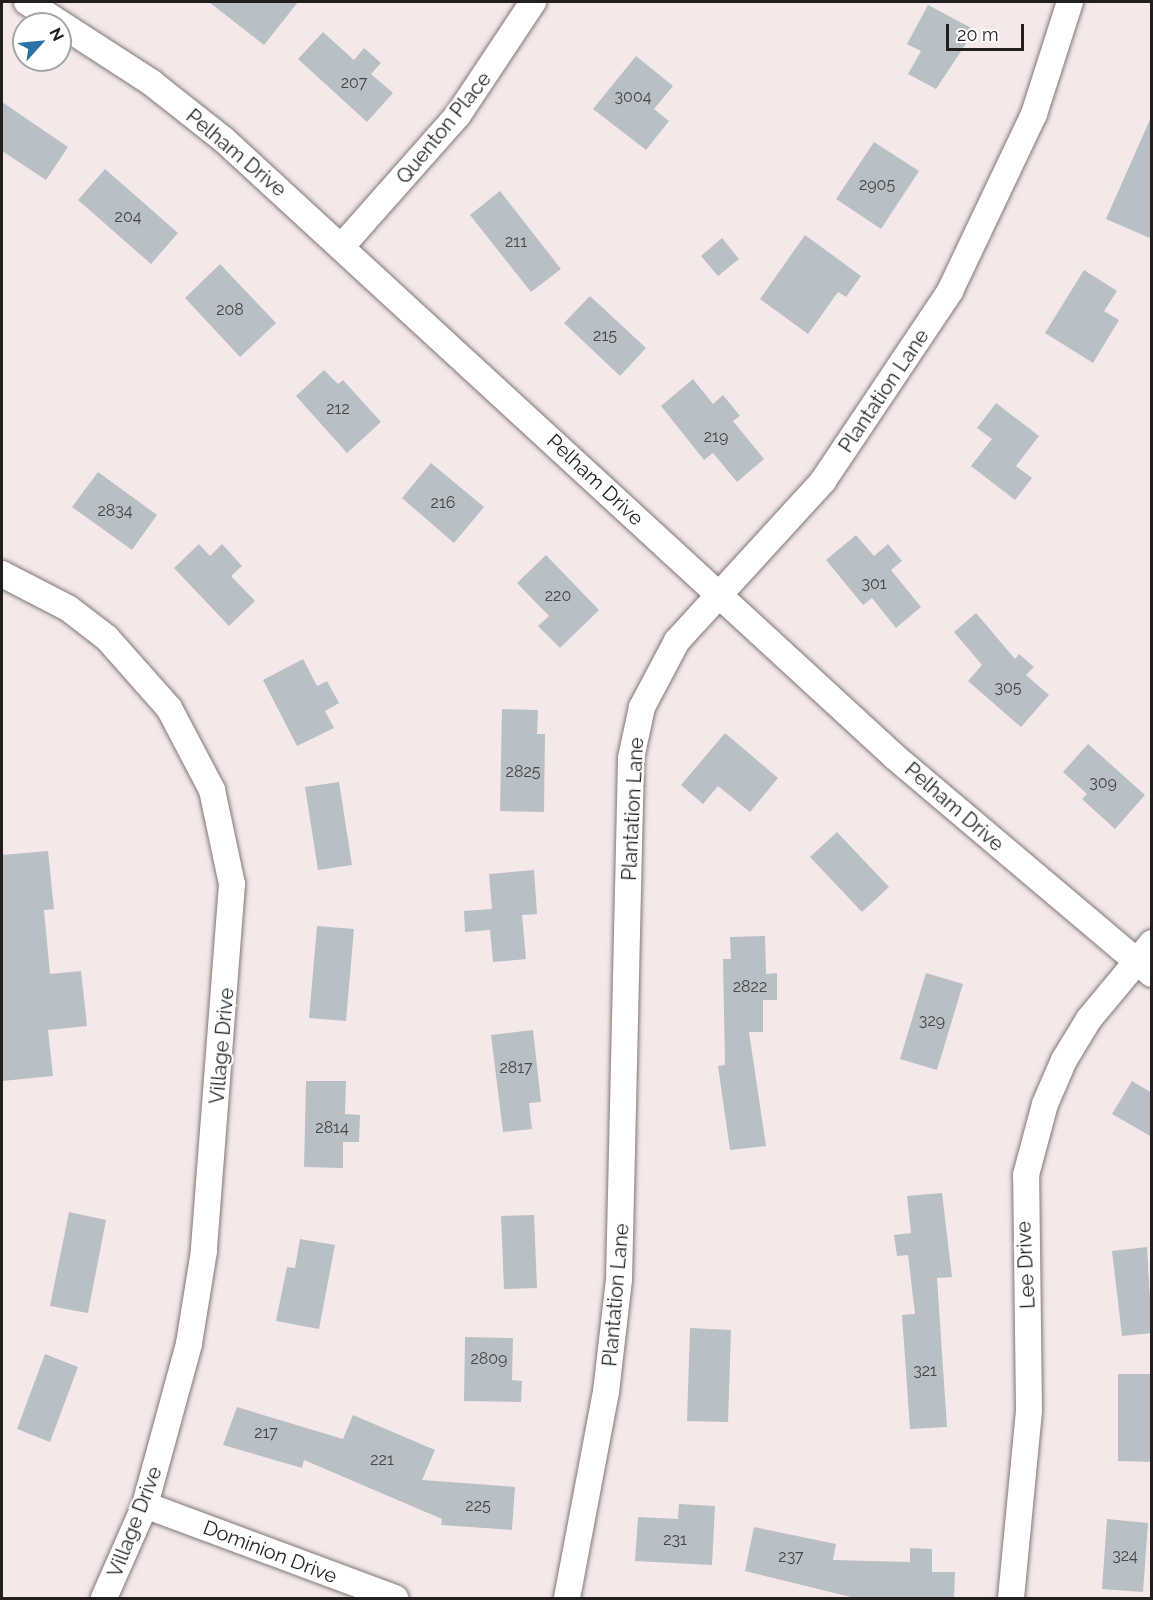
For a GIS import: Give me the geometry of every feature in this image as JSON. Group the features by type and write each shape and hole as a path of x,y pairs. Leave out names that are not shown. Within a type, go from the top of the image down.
{"street":[{"name":"Pelham Drive","path":"27,2 152,83 343,245 895,757 1146,960"},
{"name":"Quenton Place","path":"343,245 458,115 532,2"},
{"name":"Plantation Lane","path":"567,1599 604,1403 619,1280 633,743 656,672 720,596 823,481 950,291 1034,114 1070,2"},
{"name":"Village Drive","path":"2,574 68,608 106,638 169,708 212,790 231,875 233,923 204,1251 172,1414 145,1505 104,1599"},
{"name":"Lee Drive","path":"1011,1599 1029,1410 1026,1175 1045,1104 1064,1060 1146,960"},
{"name":"Dominion Drive","path":"145,1505 395,1599"}],"building":[{"path":"209,2 298,2 264,45"},
{"path":"928,5 975,30 936,89 908,74 921,51 907,44"},
{"path":"323,32 354,60 364,48 381,63 371,74 393,93 367,122 298,59"},
{"path":"636,56 673,86 654,109 669,121 646,150 593,109"},
{"path":"2,102 68,147 46,180 2,151"},
{"path":"1152,115 1152,239 1106,219"},
{"path":"874,142 919,171 881,229 836,199"},
{"path":"105,169 178,233 151,264 78,200"},
{"path":"500,191 561,269 531,292 470,215"},
{"path":"805,235 861,276 846,297 838,292 808,334 760,299"},
{"path":"722,238 739,259 718,276 701,256"},
{"path":"220,264 276,323 240,357 185,298"},
{"path":"1084,270 1117,291 1104,311 1119,320 1093,363 1045,333"},
{"path":"590,296 646,348 620,376 564,323"},
{"path":"324,370 338,384 343,380 381,422 347,453 296,396"},
{"path":"693,379 713,404 723,395 740,416 733,421 764,459 737,482 713,453 704,460 661,406"},
{"path":"996,403 1039,436 1016,466 1032,478 1015,500 971,466 992,439 977,428"},
{"path":"431,463 484,507 454,543 402,498"},
{"path":"98,472 157,515 132,550 72,507"},
{"path":"856,535 874,556 888,544 902,561 891,570 921,607 896,628 872,598 863,605 826,560"},
{"path":"199,544 210,556 222,544 242,566 231,576 255,601 229,626 174,568"},
{"path":"546,555 599,610 560,648 538,626 549,616 517,583"},
{"path":"976,613 1015,659 1019,654 1034,667 1026,675 1049,695 1021,727 968,681 982,665 954,632"},
{"path":"303,659 317,686 327,681 339,703 325,711 334,728 297,746 263,680"},
{"path":"502,709 538,710 537,734 545,734 544,812 500,811"},
{"path":"725,733 778,778 750,812 718,786 703,804 681,785"},
{"path":"1088,744 1145,795 1115,829 1082,799 1087,794 1063,772"},
{"path":"339,782 352,865 318,870 305,787"},
{"path":"837,832 889,887 862,912 810,857"},
{"path":"48,851 54,909 44,910 50,974 81,971 87,1026 48,1030 53,1076 2,1081 2,855"},
{"path":"534,870 537,914 522,915 526,959 493,962 490,930 465,932 464,911 492,909 489,874"},
{"path":"317,926 354,929 346,1021 309,1018"},
{"path":"765,936 766,974 777,973 777,1000 763,1000 763,1032 749,1032 766,1146 730,1150 718,1066 725,1065 723,959 731,959 730,937"},
{"path":"926,973 963,984 937,1070 900,1059"},
{"path":"533,1030 541,1102 529,1103 532,1129 503,1132 491,1035"},
{"path":"306,1081 346,1081 345,1114 360,1115 359,1142 343,1142 343,1168 304,1167"},
{"path":"1132,1081 1152,1093 1152,1137 1112,1114"},
{"path":"942,1193 952,1277 937,1278 947,1427 910,1429 902,1315 915,1314 908,1255 897,1256 894,1235 911,1233 907,1196"},
{"path":"69,1212 106,1220 88,1313 50,1306"},
{"path":"534,1215 537,1288 504,1289 501,1216"},
{"path":"300,1239 335,1245 319,1329 276,1321 287,1267 295,1268"},
{"path":"1147,1247 1152,1333 1122,1336 1112,1251"},
{"path":"690,1328 731,1330 728,1422 687,1421"},
{"path":"465,1337 513,1338 512,1380 522,1381 521,1402 464,1401"},
{"path":"45,1354 78,1367 50,1442 17,1429"},
{"path":"1118,1374 1152,1374 1152,1462 1118,1461"},
{"path":"237,1407 343,1439 353,1415 435,1450 422,1480 515,1487 512,1530 441,1525 442,1519 304,1460 302,1468 223,1445"},
{"path":"679,1504 715,1506 712,1565 635,1561 638,1517 678,1519"},
{"path":"1107,1519 1148,1523 1143,1592 1102,1589"},
{"path":"754,1527 836,1544 833,1560 910,1562 910,1548 932,1549 932,1572 955,1572 954,1599 859,1599 745,1571"}]}
